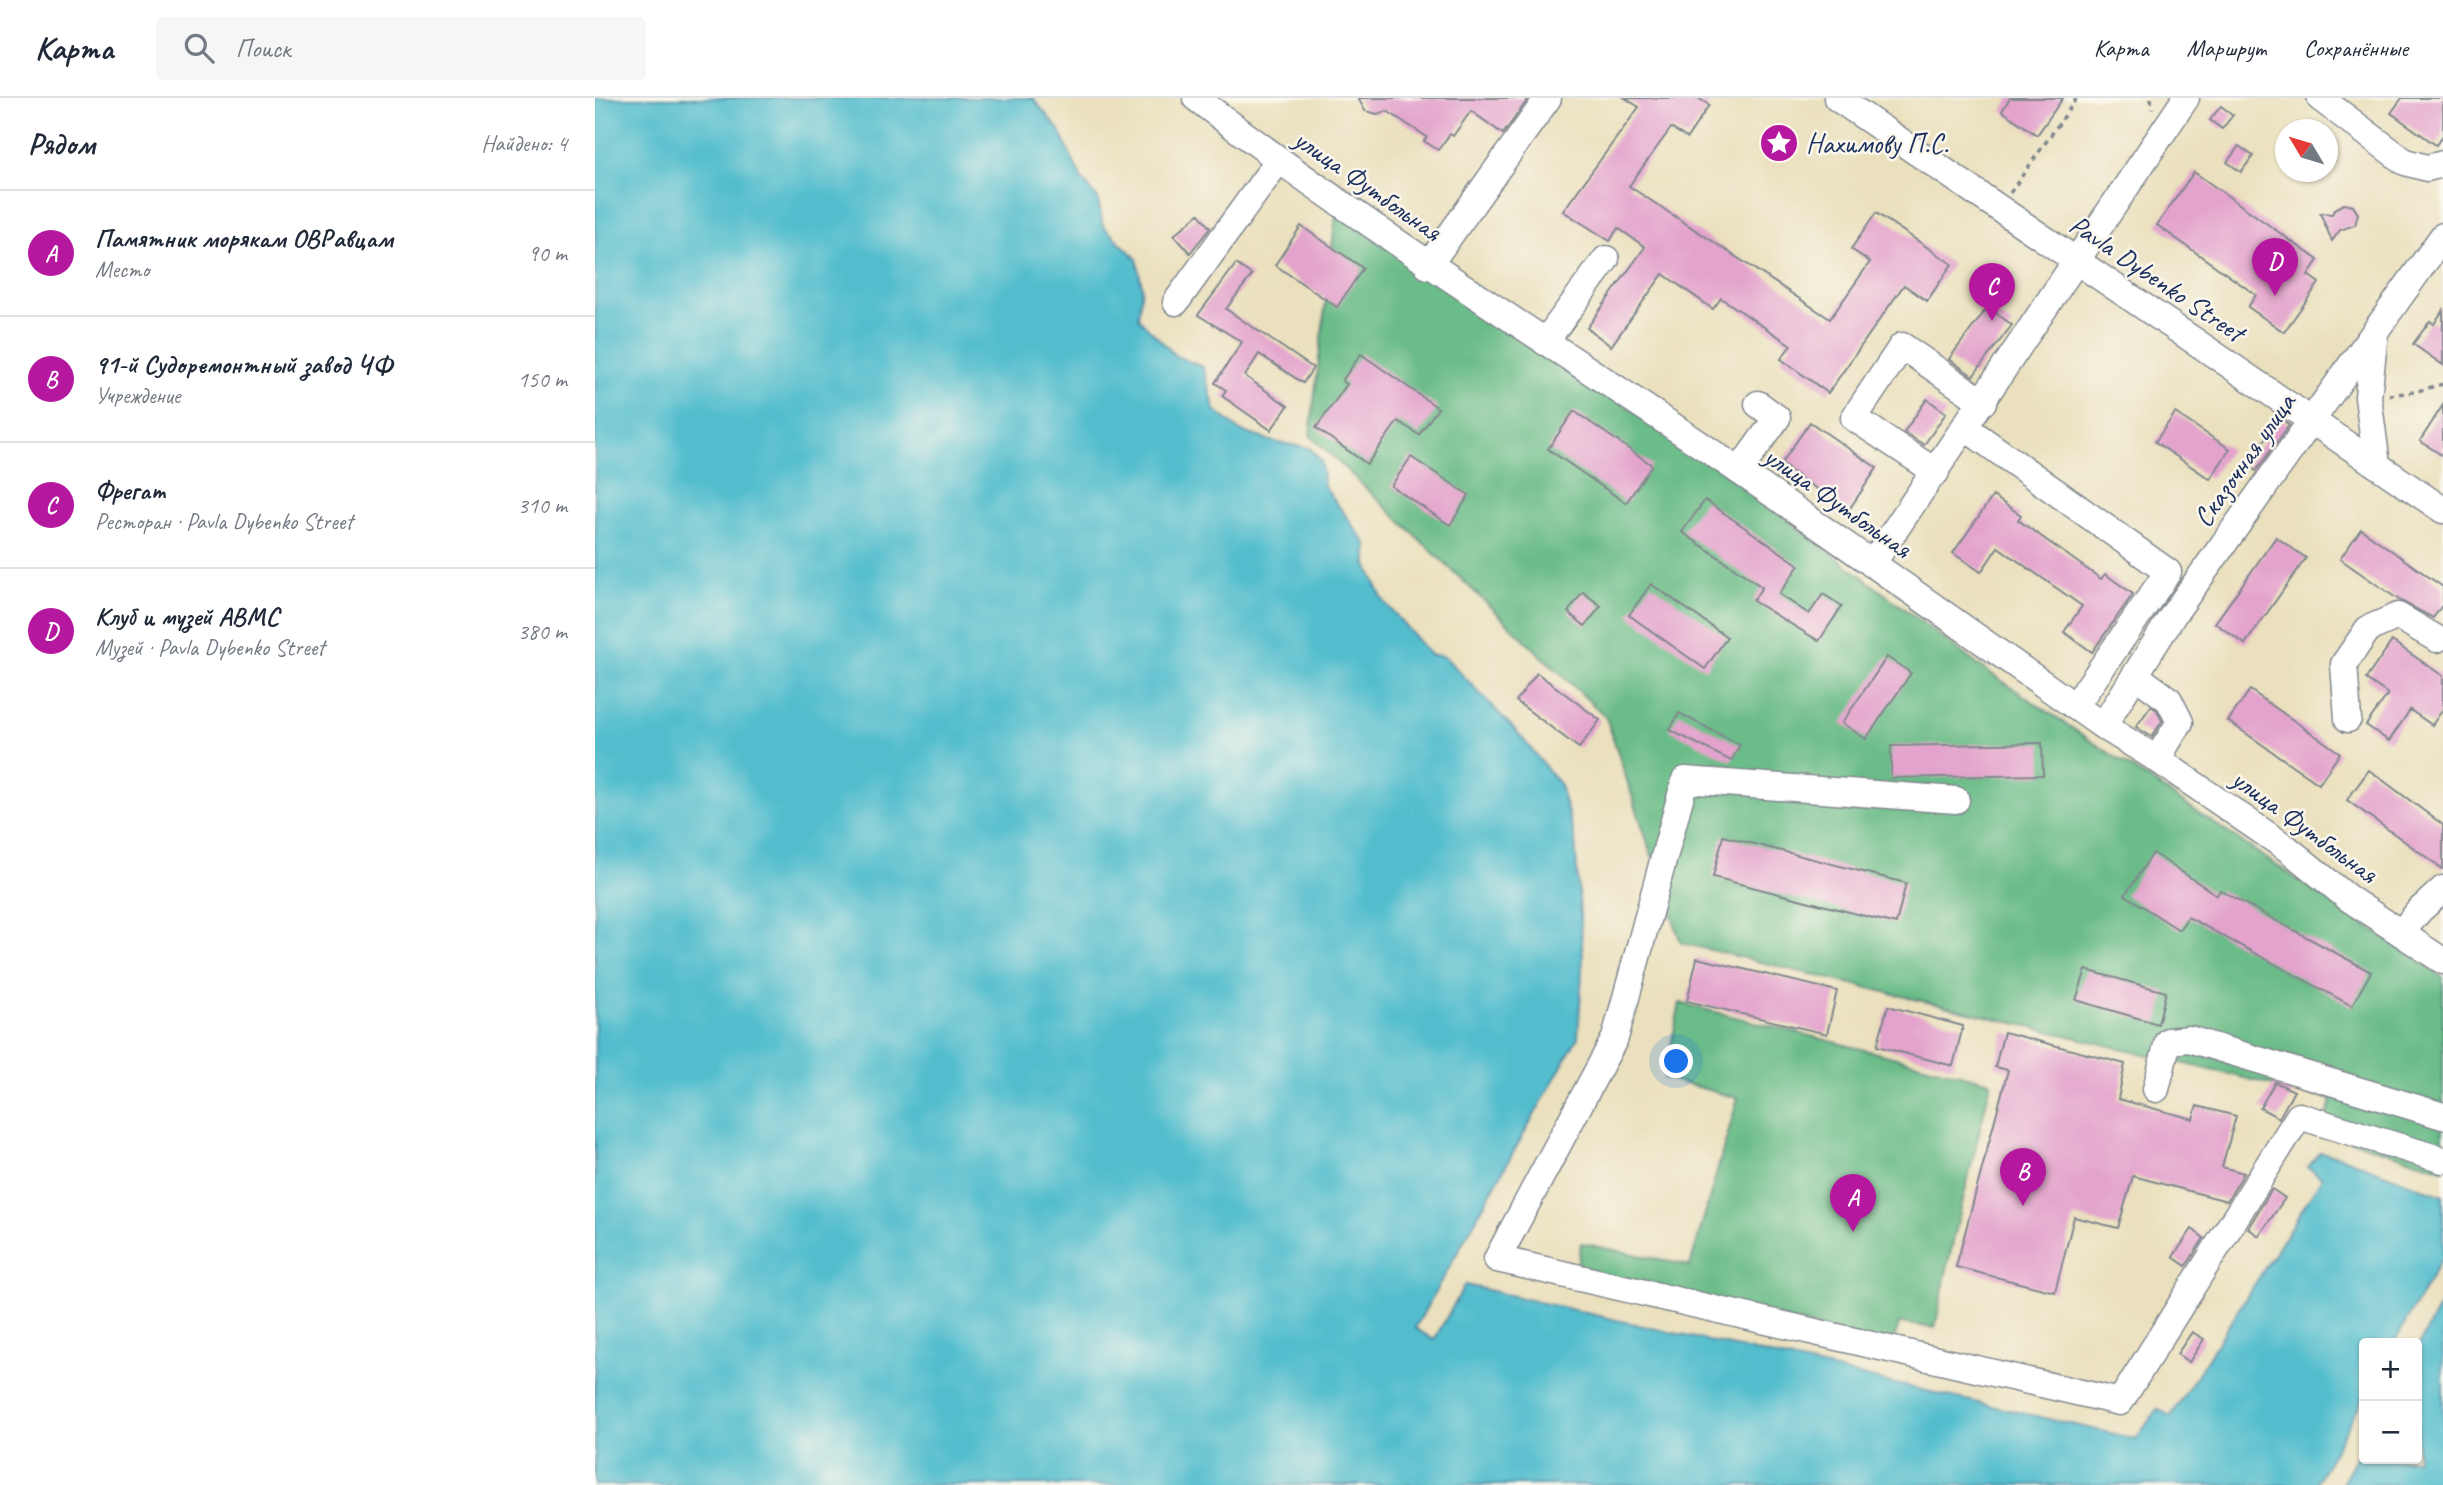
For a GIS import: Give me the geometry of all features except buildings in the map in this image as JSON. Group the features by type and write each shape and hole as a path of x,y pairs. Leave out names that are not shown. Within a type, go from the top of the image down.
{"street":[{"name":"улица Футбольная","path":"1196,98 1278,161 1739,471 2103,726 2157,759 2288,849 2348,898 2443,961"},
{"path":"1429,265 1548,98"},
{"name":"Pavla Dybenko Street","path":"1837,98 2443,510"},
{"path":"1872,565 2186,98"},
{"path":"2322,99 2405,162 2427,168 2443,164"},
{"path":"1176,302 1278,161"},
{"name":"Сказочная улица","path":"2103,726 2173,615 2443,236"},
{"path":"1545,342 1606,259"},
{"path":"2375,330 2368,397 2377,465"},
{"path":"1936,472 1854,418 1902,346 1983,402"},
{"path":"1739,471 1777,418 1758,404"},
{"path":"1966,428 2168,572 2075,706"},
{"path":"2348,719 2344,664 2368,629 2398,616 2441,637"},
{"path":"2135,675 2169,700 2179,722 2157,759"},
{"path":"1956,800 1685,780 1615,1038 1497,1259 2120,1402 2299,1116 2443,1160"},
{"path":"2401,933 2419,911 2443,889"},
{"path":"2156,1089 2168,1041 2189,1039 2443,1116"}],"path":[{"path":"1999,209 2077,98"}],"green space":[{"path":"1336,214 1714,464 1978,665 2443,977 2443,1169 2321,1131 2332,1099 1681,943 1606,717 1310,435"},
{"path":"1680,1003 1991,1082 1935,1328 1900,1323 1891,1345 1577,1268 1581,1243 1690,1266 1738,1098 1664,1078"}],"water":[{"path":"595,98 1033,98 1059,130 1081,178 1098,199 1103,226 1137,259 1142,287 1138,318 1176,356 1203,367 1215,410 1240,431 1274,442 1310,448 1321,461 1324,486 1367,545 1367,565 1383,600 1430,655 1444,656 1518,733 1560,785 1575,840 1583,957 1578,1037 1415,1328 1434,1340 1465,1285 2136,1439 2157,1409 2171,1416 2322,1178 2308,1167 2320,1152 2339,1156 2443,1196 2443,1256 2397,1338 2359,1338 2359,1406 2315,1485 595,1485"},
{"path":"2443,1300 2443,1485 2341,1485 2359,1452 2359,1464 2422,1464 2422,1339"}],"place":[{"name":"Нахимову П.С.","path":"1779,143"},
{"name":"Клуб и музей АВМС","path":"2275,296"},
{"name":"Фрегат","path":"1992,321"},
{"name":"91-й Судоремонтный завод ЧФ","path":"2023,1206"},
{"name":"Памятник морякам ОВРавцам","path":"1853,1232"}]}
